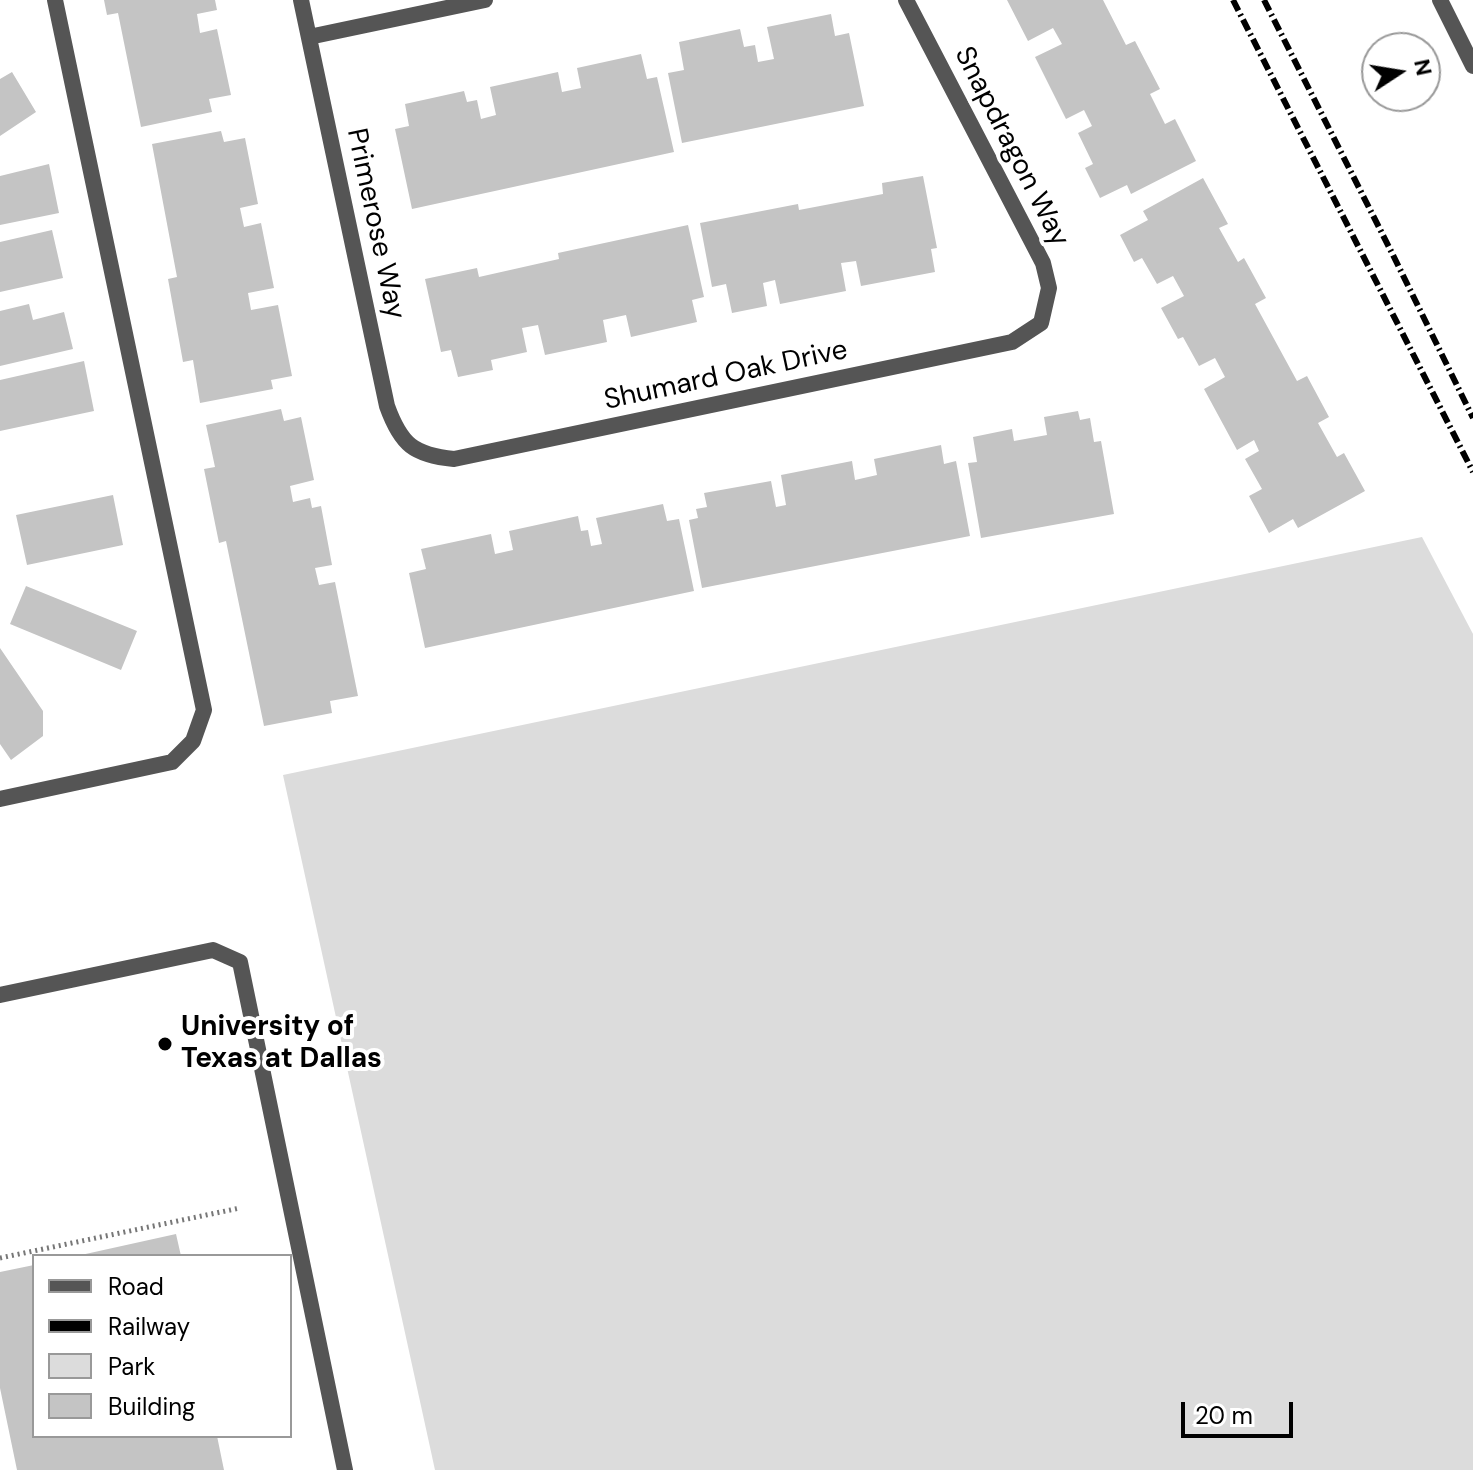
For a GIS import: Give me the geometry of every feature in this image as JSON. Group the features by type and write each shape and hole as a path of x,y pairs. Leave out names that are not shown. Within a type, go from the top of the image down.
{"street":[{"path":"0,799 172,762 193,741 204,710 55,0"},
{"name":"Primerose Way","path":"301,0 387,406 395,429 416,451"},
{"path":"309,37 485,0"},
{"name":"Snapdragon Way","path":"906,0 1043,263 1049,288 1041,323"},
{"path":"1440,0 1473,66"},
{"name":"Shumard Oak Drive","path":"416,451 432,457 454,459 1012,342 1041,323"},
{"path":"0,995 213,950 240,962 345,1470"}],"path":[{"path":"0,1258 240,1208"}],"green space":[{"path":"1422,537 1473,634 1473,1470 435,1470 283,775"}],"building":[{"path":"104,0 215,0 217,10 197,14 200,33 217,29 231,95 209,99 212,112 141,127 118,13 107,15"},
{"path":"1007,0 1103,0 1126,45 1135,41 1160,89 1150,94 1165,124 1175,119 1196,161 1131,194 1127,185 1100,198 1085,168 1093,164 1078,133 1092,126 1084,110 1066,119 1035,57 1062,44 1053,28 1028,41"},
{"path":"831,14 835,36 849,33 864,106 682,143 668,73 684,70 679,42 740,29 744,47 755,45 758,62 774,59 767,27"},
{"path":"641,54 647,79 657,77 674,152 412,209 395,129 409,126 405,104 464,91 467,102 477,100 481,119 496,115 490,87 558,72 562,92 581,88 577,68"},
{"path":"12,72 36,112 0,136 0,79"},
{"path":"221,131 224,142 245,138 258,204 240,208 244,227 261,223 274,288 248,293 251,310 278,305 292,376 271,380 273,389 200,403 193,360 183,362 168,279 177,277 152,144"},
{"path":"49,164 59,213 0,225 0,176"},
{"path":"923,176 937,248 931,249 935,272 861,286 856,261 841,263 846,291 780,304 775,280 763,283 767,306 732,313 726,284 712,287 700,223 798,204 799,210 883,194 882,183"},
{"path":"1203,178 1228,224 1219,228 1238,262 1244,258 1266,298 1255,304 1297,381 1307,376 1329,417 1318,423 1337,457 1344,453 1365,491 1298,528 1293,519 1269,533 1249,496 1262,489 1245,459 1259,451 1254,440 1237,450 1204,389 1225,377 1215,358 1199,366 1183,337 1178,339 1161,308 1184,296 1173,276 1157,284 1142,258 1134,262 1120,235 1148,220 1143,211"},
{"path":"688,225 704,297 692,300 697,322 631,337 626,315 603,320 607,342 545,355 538,325 522,328 527,352 491,360 493,370 458,377 451,350 441,352 425,279 477,268 479,277 559,259 558,253"},
{"path":"52,230 63,278 0,292 0,242"},
{"path":"29,304 33,320 64,312 73,349 0,366 0,311"},
{"path":"84,361 94,411 0,431 0,380"},
{"path":"281,409 284,421 301,417 314,480 290,486 293,502 310,498 312,508 321,506 332,565 315,568 319,585 335,582 358,696 330,701 332,713 264,726 226,541 219,543 204,469 215,467 206,425"},
{"path":"1078,411 1080,420 1090,418 1094,442 1101,441 1114,514 981,538 968,463 977,462 973,437 1012,429 1014,441 1047,435 1044,417"},
{"path":"941,445 944,464 956,461 970,536 702,588 689,520 698,518 696,509 707,507 704,493 771,481 776,507 786,505 781,475 852,461 855,480 877,475 874,459"},
{"path":"113,495 123,545 27,565 16,515"},
{"path":"663,504 667,521 679,519 694,591 425,648 409,573 426,569 421,549 491,534 495,554 513,550 509,531 578,516 581,531 588,530 591,546 602,544 596,518"},
{"path":"26,586 137,631 121,670 10,624"},
{"path":"0,648 43,711 43,736 11,760 0,744"},
{"path":"176,1234 181,1254 86,1254"},
{"path":"32,1265 32,1438 217,1438 224,1470 17,1470 0,1388 0,1272"}],"railway":[{"path":"1233,0 1473,472"},
{"path":"1264,0 1473,418"}],"place":[{"name":"University of Texas at Dallas","path":"165,1044"}]}
